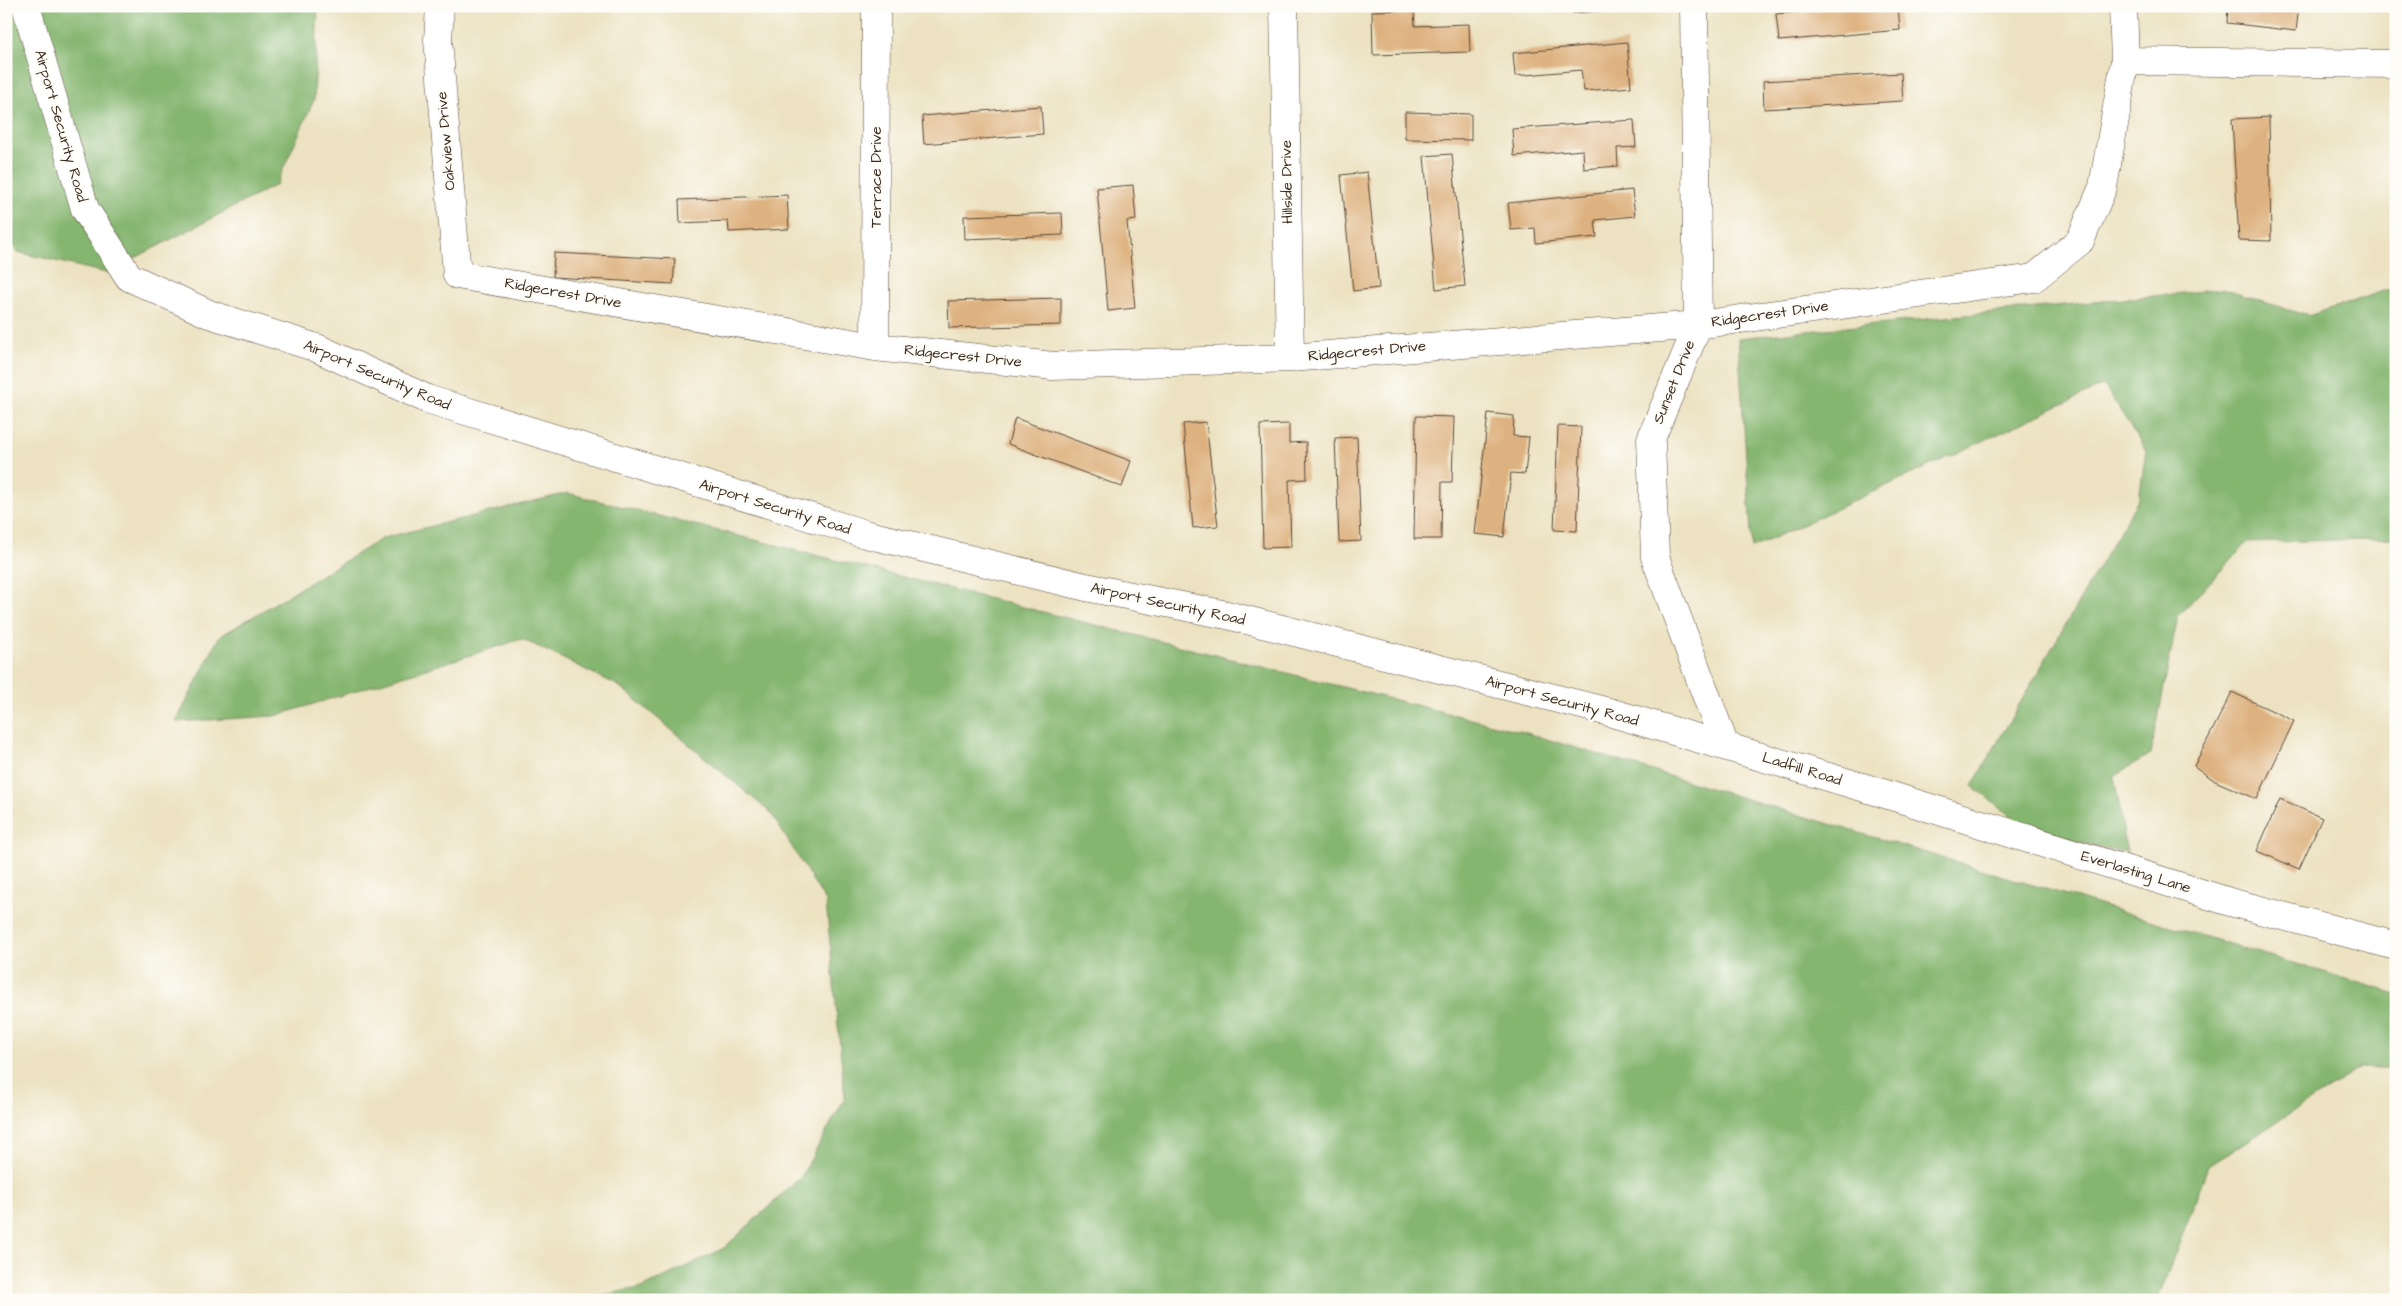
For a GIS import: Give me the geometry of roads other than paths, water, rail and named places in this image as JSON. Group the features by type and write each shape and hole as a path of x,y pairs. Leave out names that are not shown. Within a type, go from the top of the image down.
{"street":[{"name":"Airport Security Road","path":"26,6 85,209 129,276 209,314 316,348 427,400 865,534 1086,587 1227,615 1599,709 1724,746"},
{"name":"Oakview Drive","path":"440,6 438,40 457,275"},
{"name":"Terrace Drive","path":"875,347 876,6"},
{"name":"Hillside Drive","path":"1284,6 1290,358"},
{"name":"Sunset Drive","path":"1694,6 1698,324 1651,439 1656,557 1724,746"},
{"name":"Ridgecrest Drive","path":"457,275 875,347 1054,366 1290,358 1698,324 2034,278 2080,241 2104,187 2125,61 2123,6"},
{"path":"2125,61 2396,64"},
{"name":"Ladfill Road","path":"1724,746 1879,792"},
{"name":"Everlasting Lane","path":"1879,792 2230,902 2396,946"}]}
